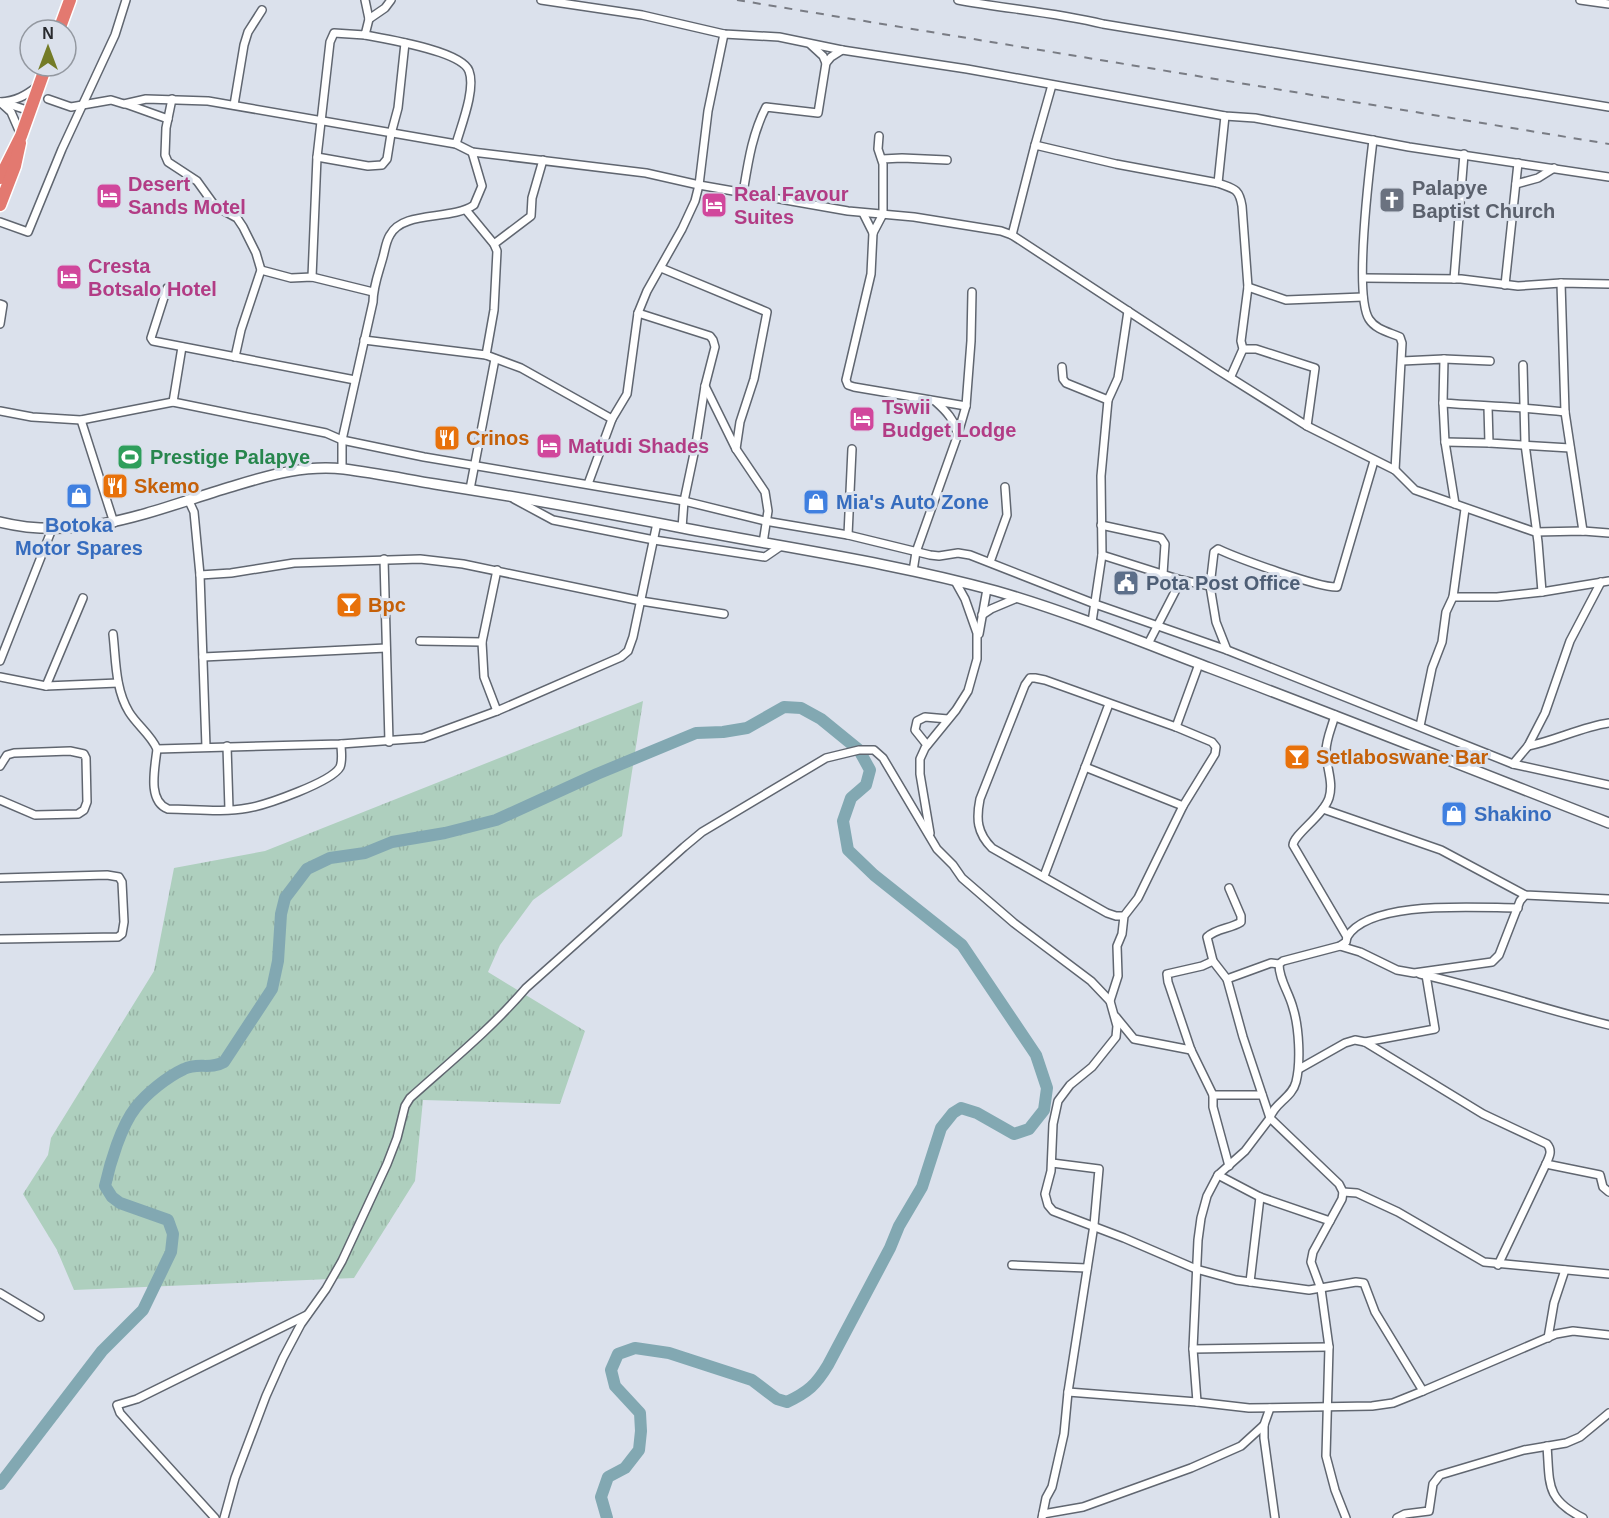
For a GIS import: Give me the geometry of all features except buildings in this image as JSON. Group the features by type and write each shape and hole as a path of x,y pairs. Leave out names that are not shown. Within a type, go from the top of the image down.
{"highway":[{"path":"63,18 70,0"},
{"path":"0,178 21,136 41,78"},
{"path":"0,205 17,160 21,136"}],"street":[{"path":"0,222 28,232 82,104 115,35 126,0"},
{"path":"365,0 369,18 365,35"},
{"path":"369,18 385,8 391,0"},
{"path":"541,0 642,15 724,34 779,38 1225,116 1255,118 1408,147 1609,177"},
{"path":"958,0 1060,14 1103,24 1609,108"},
{"path":"1580,0 1609,4"},
{"path":"234,105 244,45 248,32 262,10"},
{"path":"312,277 317,157 327,62 334,33 365,35 405,42 457,59 465,64 470,72 469,94 456,144"},
{"path":"588,484 612,419 627,394 638,313 647,291 690,214 699,185 708,111 724,34"},
{"path":"317,157 377,167 387,159 398,108 405,42"},
{"path":"810,44 823,56 826,63"},
{"path":"743,193 748,158 766,107 818,113 826,63 842,50"},
{"path":"1012,235 1052,85"},
{"path":"0,102 25,96 38,86"},
{"path":"48,99 71,107 111,100 168,118"},
{"path":"124,104 146,99 172,99 234,105 456,144 472,152 646,173 699,185 862,213 990,228 1012,235 1307,426 1395,470 1415,490 1535,532 1609,533"},
{"path":"172,99 165,155 168,162 197,181 215,206 237,218 256,253 261,270 241,330 235,357"},
{"path":"0,102 30,111"},
{"path":"0,102 11,112 21,136"},
{"path":"1218,183 1225,116"},
{"path":"879,136 878,149 882,159 883,214 873,233 871,274 846,380 848,385 854,387 966,406"},
{"path":"1373,140 1368,189 1363,297 1368,317 1376,327 1400,337 1402,361 1395,470"},
{"path":"1035,145 1116,164 1218,183 1240,194 1248,287 1242,332 1243,349 1231,376"},
{"path":"342,469 342,440 373,302 373,292 389,236 400,224 418,218 455,214 474,205 482,186 472,152"},
{"path":"1454,279 1464,154"},
{"path":"882,159 947,160"},
{"path":"494,244 531,216 532,198 543,160"},
{"path":"1505,285 1518,163"},
{"path":"1516,184 1538,178 1554,168"},
{"path":"466,210 494,244 497,264 494,310 486,355"},
{"path":"862,213 873,233"},
{"path":"661,268 767,312 754,379 740,422 736,449"},
{"path":"261,270 291,278 312,277 373,292"},
{"path":"1364,278 1454,279 1505,285 1609,284"},
{"path":"1561,283 1565,412 1583,531"},
{"path":"1248,287 1286,300 1363,297"},
{"path":"167,288 151,339 355,380"},
{"path":"913,571 916,552 966,406 972,292"},
{"path":"0,304 4,309 0,324"},
{"path":"1092,622 1101,555 1101,476 1108,400 1118,378 1128,311"},
{"path":"638,313 710,336 715,347 705,386 684,501 682,528"},
{"path":"364,340 486,355 521,368 612,419"},
{"path":"172,402 182,347"},
{"path":"1243,349 1256,349 1314,368 1307,426"},
{"path":"470,489 495,359"},
{"path":"1444,360 1445,442 1455,504"},
{"path":"1402,361 1490,361"},
{"path":"1523,365 1522,406 1525,444 1542,592"},
{"path":"1062,367 1063,379 1066,383 1108,400"},
{"path":"705,386 736,449 765,492 768,511 763,543"},
{"path":"934,401 950,416 956,427 957,437"},
{"path":"0,411 32,417 81,420 172,402 326,433 342,440 424,457 684,501 765,521 849,535 916,552 939,556 965,554 1095,604 1227,650 1513,764 1609,785"},
{"path":"1443,403 1488,407 1522,406 1565,412"},
{"path":"1488,407 1489,443"},
{"path":"81,420 114,523"},
{"path":"1445,442 1525,444 1570,448"},
{"path":"849,535 852,449"},
{"path":"1227,650 1216,622 1210,586 1214,552 1218,549 1337,587 1374,461"},
{"path":"0,522 30,528 78,528 114,523 278,473 315,468 342,469 470,489 781,546 955,581 1092,622 1609,823"},
{"path":"990,562 1007,515 1005,487"},
{"path":"510,496 554,520 654,540 765,557 781,546"},
{"path":"188,499 194,512 200,575 206,747"},
{"path":"1420,726 1432,668 1442,642 1446,612 1453,597 1465,509"},
{"path":"157,749 341,744 423,738 497,711 621,657 628,651 630,645 657,523"},
{"path":"1101,525 1161,538 1165,543 1163,574"},
{"path":"0,661 52,528"},
{"path":"1101,555 1181,580 1210,586"},
{"path":"200,575 231,573 294,563 384,559 446,561 641,601 724,615"},
{"path":"384,559 389,742"},
{"path":"497,570 482,642 484,677 497,711"},
{"path":"1148,644 1181,580"},
{"path":"955,581 965,599 979,640"},
{"path":"1453,597 1497,597 1609,581"},
{"path":"1513,764 1528,746 1545,713 1570,641 1601,582"},
{"path":"931,836 919,768 920,759 927,745 957,710 972,682 987,589"},
{"path":"46,686 83,598"},
{"path":"982,615 1017,598"},
{"path":"113,634 118,683 128,710 157,749 155,798 160,806 168,809 246,809 264,804 320,783 336,774 342,762 341,744"},
{"path":"420,641 482,642"},
{"path":"203,657 386,648"},
{"path":"1176,727 1199,664"},
{"path":"0,677 46,686 118,683"},
{"path":"1030,678 1045,680 1176,727 1212,742 1216,747 1215,754 1183,806 1138,898 1124,916 1107,913 992,848 985,841 976,817 980,799 1025,685 1030,678"},
{"path":"1044,876 1109,704"},
{"path":"1335,715 1326,748 1331,788 1329,799 1308,827 1296,837 1293,845 1347,937"},
{"path":"927,745 915,730 917,721 925,717 948,719"},
{"path":"1528,746 1609,723"},
{"path":"227,746 229,809"},
{"path":"224,1518 235,1478 266,1396 283,1358 342,1261 375,1191 397,1138 405,1106 410,1098 508,1010 526,988 702,832 826,758 864,749 874,750 883,758 937,849 962,878 1014,923 1091,981 1110,1001 1117,1026 1116,1037 1092,1067 1070,1085 1058,1101 1053,1124 1052,1163 1045,1194 1048,1205 1060,1214 1094,1225 1196,1269 1250,1282 1294,1289 1321,1289 1364,1282 1375,1312 1423,1391"},
{"path":"0,766 7,755 14,753 70,751 84,754 87,802 84,810 78,814 35,815 0,800"},
{"path":"1085,767 1183,806"},
{"path":"1323,809 1441,850 1525,895 1609,898"},
{"path":"0,878 107,875 119,877 122,882 124,922 122,934 118,937 0,939"},
{"path":"1229,888 1241,916 1241,922 1213,930 1207,937 1213,961 1227,979 1270,1118 1340,1184 1343,1192 1342,1199 1313,1252 1311,1262 1321,1289 1329,1347 1326,1456 1335,1490 1346,1518"},
{"path":"1414,973 1492,962 1500,956 1520,901 1525,895"},
{"path":"1227,979 1271,963 1279,964 1340,946 1346,942 1353,927 1383,915 1423,908 1518,908"},
{"path":"1110,1001 1118,976 1117,946 1122,934 1124,916"},
{"path":"1340,946 1360,952 1397,970 1462,983 1609,1025"},
{"path":"1213,961 1202,966 1167,974 1191,1050 1213,1095 1213,1107 1229,1166"},
{"path":"1197,1402 1193,1349 1196,1269 1201,1218 1207,1196 1218,1175 1245,1151 1270,1118 1272,1111 1288,1096 1295,1086 1299,1069 1293,1008 1279,972 1279,964"},
{"path":"1365,1042 1435,1029 1426,975"},
{"path":"1115,1016 1134,1039 1191,1050"},
{"path":"1299,1069 1346,1043 1355,1040 1365,1042 1483,1114 1548,1144 1551,1154 1498,1265"},
{"path":"1213,1095 1262,1095"},
{"path":"1052,1163 1099,1169 1094,1225 1060,1452 1042,1516 1083,1507 1191,1468 1241,1446 1264,1425"},
{"path":"1546,1164 1600,1175 1603,1187 1609,1192"},
{"path":"1218,1175 1260,1197 1330,1221"},
{"path":"1343,1192 1357,1193 1398,1212 1484,1262 1609,1274"},
{"path":"1250,1282 1260,1197"},
{"path":"1012,1265 1086,1268"},
{"path":"1548,1338 1554,1303 1565,1270"},
{"path":"0,1293 40,1317"},
{"path":"215,1518 120,1413 117,1405 137,1399 308,1315"},
{"path":"1068,1392 1249,1408 1382,1404 1423,1391 1548,1338 1574,1331 1609,1335"},
{"path":"1193,1349 1329,1347"},
{"path":"1270,1408 1264,1425 1264,1451 1275,1518"},
{"path":"1397,1518 1404,1514 1430,1510 1433,1484 1440,1475 1524,1450 1566,1443 1580,1437 1609,1413"},
{"path":"1547,1446 1553,1496 1562,1506 1583,1518"}],"green space":[{"path":"643,701 622,836 533,900 500,945 488,972 585,1031 560,1104 423,1100 415,1181 354,1278 74,1290 57,1250 23,1194 48,1155 51,1138 154,971 174,868 265,851"}],"waterway":[{"path":"0,1484 102,1351 143,1310 171,1252 173,1234 168,1220 120,1203 112,1197 105,1186 117,1145 136,1107 158,1086 189,1067 224,1062 272,989 278,961 281,914 285,898 307,869 330,858 365,853 392,842 445,833 496,820 597,774 696,733 747,728 784,707 801,708 821,719 859,750 870,770 866,785 851,798 843,821 848,850 874,875 962,945 1036,1055 1047,1088 1044,1110 1029,1129 1014,1134 977,1113 961,1108 953,1113 941,1128 922,1187 899,1226 890,1248 828,1365 815,1383 801,1395 787,1402 777,1399 752,1380 669,1353 635,1348 618,1354 611,1370 615,1386 640,1413 641,1431 639,1450 625,1468 608,1477 601,1497 607,1518"}],"railway":[{"path":"737,0 1609,144"}],"place":[{"name":"Desert Sands Motel","path":"109,196"},
{"name":"Palapye Baptist Church","path":"1392,200"},
{"name":"Real Favour Suites","path":"714,205"},
{"name":"Cresta Botsalo Hotel","path":"69,277"},
{"name":"Tswii Budget Lodge","path":"862,419"},
{"name":"Crinos","path":"447,438"},
{"name":"Matudi Shades","path":"549,446"},
{"name":"Prestige Palapye","path":"130,457"},
{"name":"Skemo","path":"115,486"},
{"name":"Botoka Motor Spares","path":"79,496"},
{"name":"Mia's Auto Zone","path":"816,502"},
{"name":"Pota Post Office","path":"1126,583"},
{"name":"Bpc","path":"349,605"},
{"name":"Setlaboswane Bar","path":"1297,757"},
{"name":"Shakino","path":"1454,814"}]}
